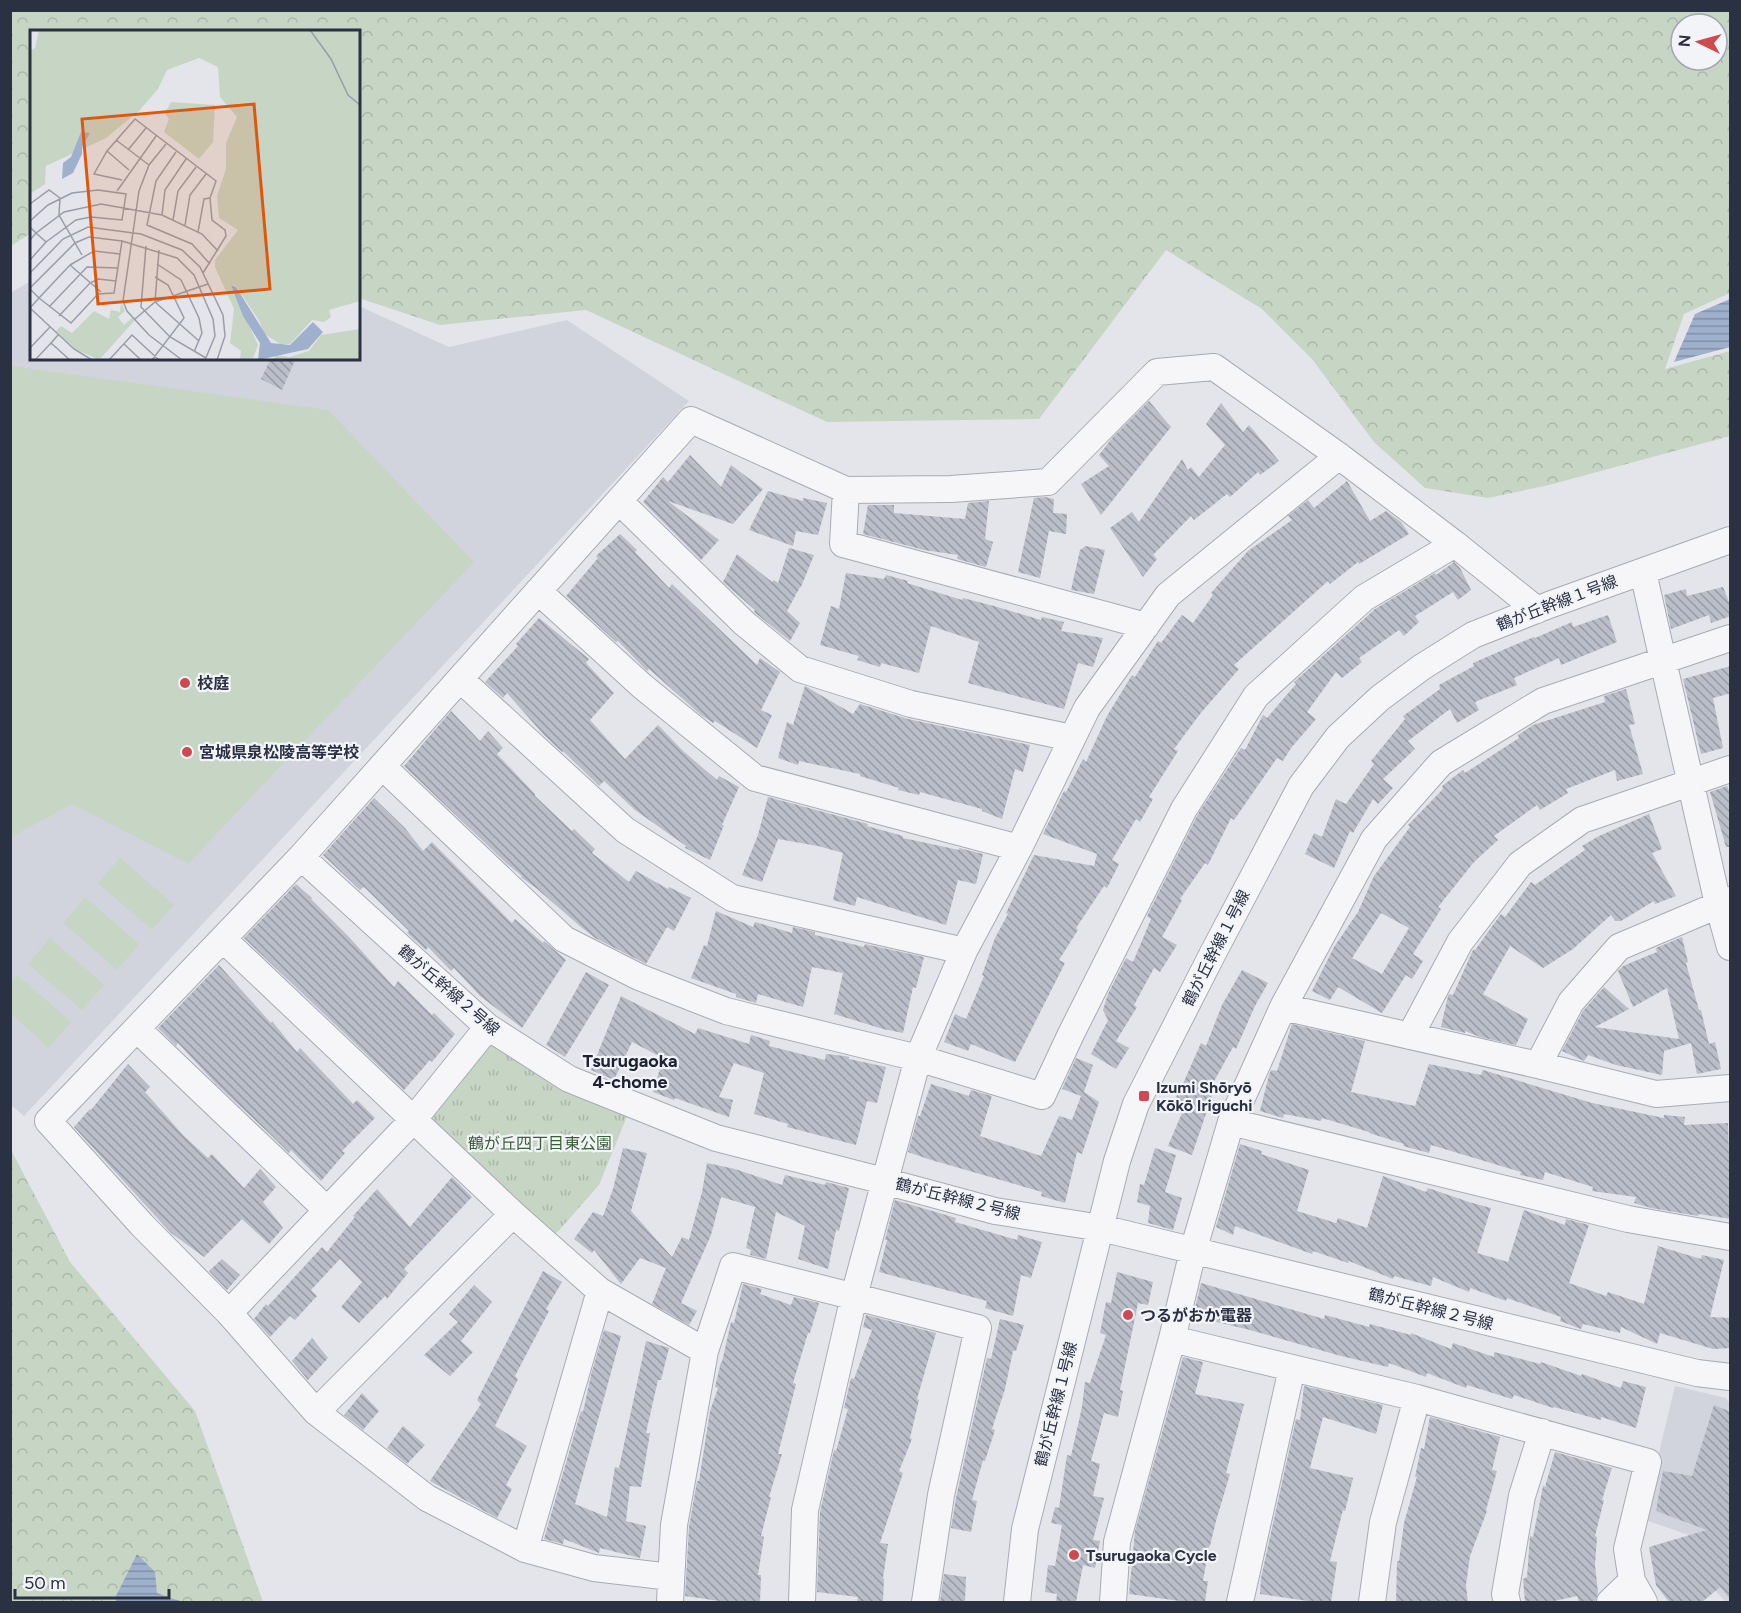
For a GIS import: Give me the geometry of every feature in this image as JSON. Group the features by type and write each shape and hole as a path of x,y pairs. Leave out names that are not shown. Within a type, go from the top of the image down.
{"street":[{"path":"671,1577 594,1568 525,1548 427,1498 316,1412 229,1313 142,1225 48,1121 301,857 691,420 846,490 951,489 1048,482 1157,372 1214,367 1339,456 1537,610"},
{"path":"802,1602 806,1510 854,1296 918,1058 964,951 1019,848 1087,708 1168,595 1339,456"},
{"path":"846,490 843,544 1146,626"},
{"path":"619,501 744,623 800,669 911,704 1072,738"},
{"name":"鶴が丘幹線１号線","path":"1017,1602 1025,1529 1117,1161 1136,1104 1301,786 1338,737 1380,698 1422,667 1473,635 1731,540"},
{"path":"382,766 564,939 639,977 726,1011 918,1058 1042,1096 1184,809 1256,696 1364,598 1455,544"},
{"path":"1643,572 1691,782 1724,902 1731,947"},
{"path":"538,591 642,686 755,778 1019,848"},
{"path":"1113,1602 1117,1542 1172,1339 1193,1251 1231,1122 1283,1007 1374,839 1441,762 1543,701 1731,638"},
{"path":"460,679 625,830 732,898 964,951"},
{"path":"1410,1036 1460,942 1520,864 1582,820 1731,769"},
{"name":"鶴が丘幹線２号線","path":"301,857 488,1027 569,1079 716,1138 995,1211 1101,1228 1697,1373 1731,1377"},
{"path":"1538,1065 1571,1002 1619,947 1724,902"},
{"path":"223,939 513,1214 600,1291 705,1351"},
{"path":"1283,1007 1656,1094 1731,1088"},
{"path":"229,1313 413,1120 488,1027"},
{"path":"137,1029 327,1210"},
{"path":"1231,1122 1628,1219 1731,1237"},
{"path":"316,1412 513,1214"},
{"path":"670,1602 674,1525 705,1351 733,1266 978,1328 941,1495 925,1602"},
{"path":"525,1548 600,1291"},
{"path":"1172,1339 1418,1398 1648,1462 1627,1549 1638,1592 1610,1602"},
{"path":"1240,1602 1292,1368"},
{"path":"1372,1602 1383,1522 1418,1398"},
{"path":"1507,1602 1504,1594 1522,1496 1542,1432"}],"shaded area":[{"name":"宮城県泉松陵高等学校","path":"30,282 30,360 360,360 360,306 449,347 567,320 689,401 24,1116 10,1104 10,293"},
{"path":"1675,1386 1726,1398 1730,1404 1730,1602 1726,1602 1696,1571 1694,1537 1643,1519"}],"green space":[{"path":"11,10 1730,11 1730,293 1684,314 1665,369 1730,351 1730,436 1549,485 1488,498 1425,488 1374,442 1312,359 1262,309 1166,250 1039,419 827,422 586,310 440,325 360,298 360,30 30,30 30,234 11,246"},
{"name":"校庭","path":"11,366 328,410 474,562 188,864 72,804 11,835"},
{"path":"120,858 174,905 152,930 98,883"},
{"path":"85,897 139,944 117,970 63,923"},
{"path":"50,938 104,985 82,1010 28,964"},
{"path":"17,975 71,1022 49,1048 11,1014 11,983"},
{"name":"鶴が丘四丁目東公園","path":"488,1027 632,1104 599,1185 547,1244 413,1120"},
{"path":"10,1148 70,1262 195,1411 263,1602 11,1602"}],"water":[{"path":"1730,299 1730,347 1674,362 1695,314"},
{"path":"137,1554 155,1572 157,1593 183,1602 116,1602 116,1596"}],"building":[{"path":"270,360 295,360 282,390 261,379"},
{"path":"1149,401 1171,427 1101,515 1081,484 1109,466 1099,455 1113,437"},
{"path":"1221,403 1243,432 1249,425 1279,461 1260,475 1258,472 1230,497 1227,494 1194,520 1191,516 1153,555 1157,559 1143,577 1110,528 1132,512 1139,522 1182,459 1188,470 1191,467 1199,477 1225,445 1206,424"},
{"path":"690,455 721,487 731,465 763,489 733,524 668,501 719,540 701,560 643,502 663,477 668,482"},
{"path":"1347,481 1370,521 1386,511 1401,522 1409,534 1359,564 1358,562 1330,584 1328,581 1234,665 1239,669 1200,714 1174,749 1178,751 1149,797 1153,799 1140,822 1136,819 1112,860 1119,864 1107,888 1104,886 1076,928 1078,930 1059,960 1065,963 1015,1062 971,1044 968,1051 944,1042 955,1014 966,1019 984,976 982,975 995,938 1034,855 1094,866 1097,854 1043,834 1064,791 1066,792 1083,759 1086,762 1107,716 1132,675 1135,677 1158,641 1161,643 1182,615 1193,623 1213,595 1211,593 1248,551 1292,520 1288,516 1308,500 1314,508"},
{"path":"768,491 803,501 803,498 827,503 818,535 796,531 793,546 749,530"},
{"path":"1034,498 1054,499 1053,513 1067,514 1066,534 1049,531 1040,578 1018,572"},
{"path":"989,501 985,539 993,542 986,567 957,559 958,555 924,550 863,534 868,505 894,505 894,513 965,519 968,503"},
{"path":"620,534 637,550 635,552 669,588 672,584 757,665 760,658 780,672 761,710 772,715 757,748 715,721 713,723 701,715 649,669 647,671 618,641 616,642 566,596 598,558 596,556"},
{"path":"1086,546 1105,550 1094,594 1071,590 1080,550"},
{"path":"789,548 814,555 801,587 787,611 800,623 790,641 754,612 755,610 723,582 737,554 772,582 774,580 778,583"},
{"path":"1454,562 1460,568 1471,590 1458,600 1453,592 1415,616 1419,622 1404,636 1399,630 1359,658 1362,662 1342,678 1336,672 1307,712 1316,719 1283,761 1277,758 1234,820 1231,818 1208,865 1205,863 1180,899 1182,900 1162,937 1177,945 1160,972 1154,968 1134,1005 1137,1007 1116,1041 1129,1048 1116,1069 1091,1054 1108,1020 1103,1010 1108,994 1126,958 1133,962 1151,919 1147,916 1198,814 1241,748 1245,750 1263,715 1267,718 1296,684 1294,682 1375,609 1435,573 1436,575"},
{"path":"846,573 884,579 886,575 962,600 963,598 1041,620 1042,617 1064,622 1061,631 1103,638 1093,667 1078,663 1064,709 968,683 979,642 931,626 919,673 881,663 880,667 857,660 859,656 820,645 831,606 839,609"},
{"path":"1723,587 1731,607 1731,616 1711,623 1709,615 1671,629 1664,595 1686,589 1687,596"},
{"path":"1608,615 1617,642 1561,665 1559,658 1514,678 1517,685 1475,702 1479,710 1457,723 1450,709 1408,741 1415,749 1383,779 1393,788 1378,804 1373,799 1353,833 1350,831 1334,868 1305,854 1314,833 1322,837 1336,799 1346,804 1374,764 1371,761 1405,719 1403,716 1440,689 1439,685 1474,666 1473,663 1512,646 1572,622 1573,627"},
{"path":"539,618 589,659 586,663 614,693 590,720 625,759 658,725 683,751 717,780 719,776 739,787 710,860 685,848 686,846 635,810 604,781 599,786 544,735 507,693 503,698 485,682 518,646 516,644"},
{"path":"1731,666 1731,693 1713,698 1723,748 1701,754 1683,679"},
{"path":"805,686 853,714 860,704 908,719 1030,745 1023,772 1015,769 1002,819 982,809 920,792 919,795 898,790 899,788 860,776 860,774 799,761 798,765 778,758 787,722 793,725"},
{"path":"1626,689 1635,724 1629,725 1643,774 1617,781 1615,770 1566,789 1568,793 1540,810 1537,805 1494,836 1498,840 1474,862 1438,907 1441,909 1413,954 1423,961 1412,979 1406,975 1382,1013 1338,987 1330,1000 1312,991 1334,947 1358,912 1374,876 1410,827 1408,825 1443,789 1442,786 1463,770 1465,773 1519,738 1518,735 1533,725 1605,702 1604,696","holes":["1381,913 1409,928 1382,974 1352,958"]},
{"path":"451,711 480,741 488,731 503,748 497,754 535,796 595,849 592,853 629,882 636,871 668,889 669,887 691,898 674,931 667,927 646,964 595,938 581,927 522,878 404,766"},
{"path":"1727,786 1731,795 1731,847 1726,847 1710,792"},
{"path":"768,797 868,824 867,826 903,836 903,838 983,854 976,884 958,880 946,925 857,897 855,906 833,900 843,853 818,846 778,839 762,882 742,875 758,835"},
{"path":"374,798 405,828 423,851 432,842 512,923 515,919 566,960 522,1028 480,996 454,968 451,971 428,947 426,950 364,887 360,890 323,855"},
{"path":"1649,814 1662,849 1652,853 1676,896 1655,904 1654,901 1621,921 1615,921 1611,915 1573,949 1543,968 1510,946 1483,994 1528,1019 1516,1045 1441,1027 1448,996 1453,995 1473,950 1501,914 1505,917 1531,882 1535,885 1585,850 1582,846 1599,836"},
{"path":"296,884 312,898 394,987 398,981 455,1034 432,1062 430,1060 404,1090 244,938"},
{"path":"716,911 753,927 755,922 792,933 793,927 864,947 865,944 924,957 916,988 913,987 903,1033 834,1014 843,973 812,967 803,1007 758,994 756,1003 691,978 704,945 707,946"},
{"path":"1682,937 1688,962 1686,963 1709,1044 1715,1042 1721,1069 1697,1074 1691,1043 1664,1051 1662,1075 1616,1065 1588,1055 1584,1061 1562,1051 1583,1011 1604,987 1629,1009 1595,1027 1679,1039 1667,988 1633,1007 1618,971 1623,966 1657,952 1656,948"},
{"path":"219,965 271,1023 272,1021 297,1052 300,1048 353,1104 357,1100 375,1118 342,1151 345,1153 321,1181 291,1150 289,1153 215,1083 178,1043 176,1046 158,1028"},
{"path":"1242,970 1268,983 1236,1049 1233,1047 1207,1094 1212,1096 1192,1155 1168,1146 1182,1113 1171,1108 1201,1043 1206,1046 1222,1005"},
{"path":"586,972 609,985 565,1057 546,1045"},
{"path":"621,996 695,1034 698,1028 749,1044 751,1035 770,1041 769,1046 825,1060 826,1054 845,1056 849,1059 886,1067 877,1103 867,1101 856,1145 787,1127 788,1124 754,1114 764,1073 734,1063 719,1097 733,1100 729,1117 653,1092 663,1058 632,1042 614,1080 591,1070"},
{"path":"1292,1024 1365,1041 1351,1092 1415,1106 1429,1064 1481,1075 1483,1070 1592,1103 1664,1118 1664,1115 1685,1117 1684,1125 1728,1123 1731,1219 1651,1208 1634,1203 1636,1197 1592,1191 1593,1187 1545,1172 1543,1180 1520,1175 1521,1172 1431,1145 1429,1153 1403,1146 1404,1144 1322,1118 1321,1121 1284,1114 1283,1118 1260,1111 1269,1075 1271,1070 1277,1071"},
{"path":"1076,1058 1093,1065 1084,1092 1099,1102 1082,1154 1077,1152 1065,1203 1041,1196 1042,1192 908,1152 918,1116 920,1116 931,1084 969,1096 971,1090 992,1096 980,1136 1041,1156 1059,1116 1072,1120 1081,1096 1062,1089"},
{"path":"128,1064 150,1087 145,1092 184,1136 208,1158 212,1154 244,1188 260,1169 276,1187 263,1202 283,1228 269,1244 242,1219 204,1257 171,1233 74,1127 91,1110"},
{"path":"1240,1144 1262,1151 1261,1154 1309,1170 1297,1211 1336,1223 1338,1218 1367,1228 1383,1176 1426,1192 1428,1188 1491,1208 1477,1253 1508,1262 1524,1210 1565,1225 1566,1219 1589,1225 1569,1283 1606,1296 1608,1292 1644,1304 1658,1246 1701,1259 1702,1255 1724,1260 1710,1317 1731,1318 1731,1348 1713,1349 1660,1333 1657,1344 1621,1327 1620,1333 1583,1324 1581,1329 1560,1321 1561,1317 1507,1298 1506,1301 1470,1288 1469,1292 1433,1277 1431,1286 1394,1276 1393,1279 1349,1261 1348,1263 1313,1251 1312,1254 1235,1226 1233,1235 1216,1227"},
{"path":"623,1148 647,1153 631,1211 672,1257 682,1237 689,1240 707,1163 735,1169 782,1185 785,1175 825,1185 826,1182 849,1188 839,1231 836,1230 828,1269 798,1259 805,1226 776,1212 766,1259 750,1255 751,1250 746,1248 755,1207 721,1197 711,1235 681,1303 697,1311 689,1325 652,1304 666,1268 640,1258 621,1284 594,1250 592,1253 574,1239 593,1212 603,1216 613,1189"},
{"path":"1155,1148 1176,1155 1165,1192 1182,1198 1173,1230 1148,1223 1150,1206 1137,1202 1140,1184 1144,1185"},
{"path":"452,1177 472,1197 404,1269 408,1273 387,1299 385,1296 359,1323 341,1307 362,1282 340,1259 311,1290 317,1296 295,1320 290,1316 270,1337 254,1319 322,1247 327,1252 355,1217 353,1216 377,1189 410,1227"},
{"path":"895,1200 956,1218 955,1222 1017,1240 1018,1235 1042,1242 1031,1278 1021,1275 1013,1316 985,1308 987,1301 879,1272"},
{"path":"222,1259 240,1275 227,1290 209,1271"},
{"path":"543,1271 562,1282 546,1309 549,1311 515,1376 518,1379 495,1426 527,1446 506,1485 512,1489 497,1518 430,1481 481,1404 477,1400"},
{"path":"1117,1272 1153,1282 1148,1305 1138,1303 1120,1390 1123,1391 1118,1417 1104,1413 1091,1461 1100,1464 1093,1496 1104,1498 1093,1540 1100,1541 1095,1568 1083,1565 1076,1602 1056,1602 1057,1594 1045,1592 1048,1565 1055,1566 1062,1525 1051,1523 1055,1507 1059,1508 1067,1455 1071,1456 1085,1382 1090,1383 1106,1335 1100,1333 1106,1302 1111,1303"},
{"path":"1201,1283 1324,1319 1325,1315 1369,1327 1370,1324 1411,1335 1411,1333 1451,1349 1453,1343 1494,1357 1494,1352 1540,1364 1541,1362 1621,1388 1623,1381 1646,1387 1636,1428 1601,1417 1601,1420 1553,1408 1514,1395 1512,1399 1467,1385 1466,1388 1427,1373 1426,1377 1389,1363 1388,1367 1250,1330 1208,1320 1207,1322 1193,1317"},
{"path":"743,1284 762,1289 760,1294 791,1305 794,1297 819,1303 793,1383 796,1384 778,1454 782,1454 769,1497 771,1497 761,1536 764,1537 758,1575 761,1575 760,1602 726,1602 685,1596 689,1527 710,1411 718,1388 715,1387 731,1322 734,1323"},
{"path":"474,1285 492,1302 461,1341 473,1352 450,1376 424,1355 458,1322 449,1314"},
{"path":"866,1315 936,1333 917,1399 919,1400 910,1438 912,1439 899,1471 903,1473 880,1543 888,1544 883,1578 883,1602 857,1602 858,1597 817,1592 820,1512 834,1450 836,1451 848,1409 844,1408 851,1378 854,1379 872,1330 863,1327"},
{"path":"1000,1319 1024,1325 1016,1351 1013,1351 1005,1389 992,1429 995,1430 985,1461 983,1460 972,1500 977,1501 971,1532 951,1528 987,1358 991,1359"},
{"path":"604,1330 621,1336 575,1504 607,1517 615,1467 619,1468 646,1341 669,1348 661,1380 658,1380 646,1433 650,1433 641,1487 630,1486 626,1521 646,1526 640,1558 600,1548 599,1553 564,1539 563,1544 544,1539 581,1411 583,1412"},
{"path":"312,1338 328,1358 308,1380 292,1361"},
{"path":"1183,1357 1203,1362 1195,1394 1244,1404 1226,1473 1230,1474 1209,1546 1203,1581 1208,1581 1205,1602 1187,1602 1129,1594 1135,1531"},
{"path":"1304,1386 1383,1405 1376,1434 1323,1417 1310,1468 1353,1478 1330,1561 1337,1562 1331,1602 1260,1594 1261,1578 1296,1419 1300,1420"},
{"path":"362,1393 379,1411 363,1430 344,1415"},
{"path":"1714,1405 1731,1412 1731,1600 1720,1587 1702,1602 1669,1602 1656,1585 1649,1547 1707,1530 1656,1511 1663,1471 1692,1476"},
{"path":"1430,1417 1500,1437 1492,1470 1497,1471 1487,1511 1470,1556 1466,1585 1468,1602 1396,1602 1397,1561 1399,1561 1404,1523"},
{"path":"403,1426 425,1445 407,1464 387,1448"},
{"path":"1555,1452 1612,1468 1602,1500 1604,1500 1595,1536 1597,1537 1595,1565 1598,1593 1595,1602 1579,1602 1577,1596 1550,1602 1525,1602 1523,1579 1527,1577 1530,1536 1533,1537 1543,1486 1545,1487"},
{"path":"944,1574 966,1577 965,1602 940,1602"}],"place":[{"name":"校庭","path":"185,683"},
{"name":"宮城県泉松陵高等学校","path":"187,752"},
{"name":"Izumi Shōryō Kōkō Iriguchi","path":"1144,1096"},
{"name":"つるがおか電器","path":"1128,1315"},
{"name":"Tsurugaoka Cycle","path":"1074,1555"}],"district":[{"name":"Tsurugaoka 4-chome","path":"630,1071"}]}
